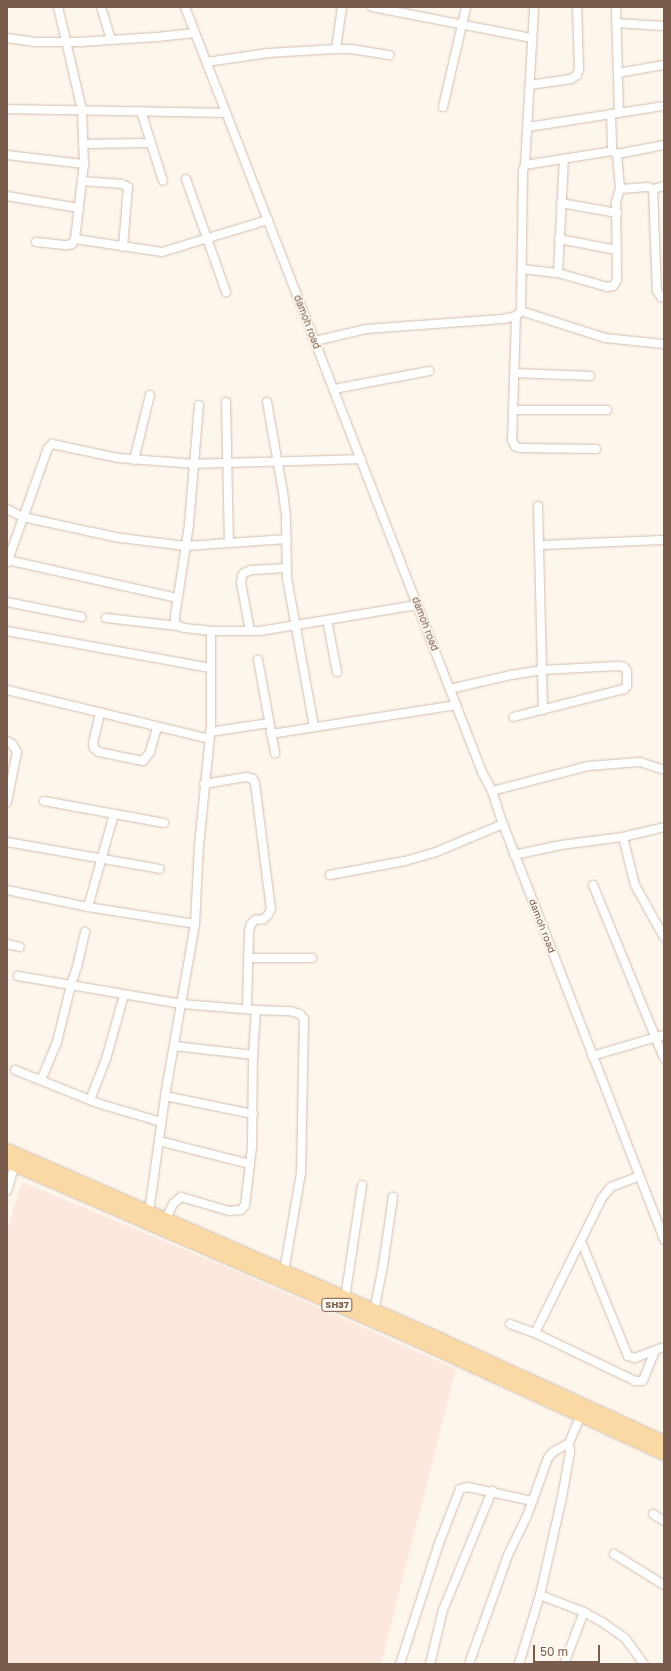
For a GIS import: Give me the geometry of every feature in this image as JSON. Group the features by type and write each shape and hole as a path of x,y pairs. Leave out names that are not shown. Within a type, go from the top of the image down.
{"main road":[{"name":"SH37","path":"7,1150 345,1298 664,1442"},
{"name":"SH37","path":"11,1162 404,1334 664,1453"}],"street":[{"path":"36,242 67,245 72,244 75,239 84,164 82,110 58,7"},
{"path":"101,7 111,40"},
{"name":"damoh road","path":"185,7 456,705 492,791 514,855 664,1240"},
{"path":"336,49 342,7"},
{"path":"372,7 532,38"},
{"path":"443,107 466,7"},
{"path":"534,7 528,127 525,165 523,170 523,269 514,373 512,440 515,446 520,448 596,449"},
{"path":"530,85 571,79 577,75 579,69 577,7"},
{"path":"523,269 558,273 607,287 613,286 617,280 617,196 620,189 615,153 615,114 618,73 616,7"},
{"path":"616,23 664,26"},
{"path":"7,38 34,42 66,42 195,33"},
{"path":"207,62 268,53 336,49 351,49 390,55"},
{"path":"618,73 664,65"},
{"path":"528,127 664,106"},
{"path":"7,109 226,113"},
{"path":"140,112 163,181"},
{"path":"83,144 150,143"},
{"path":"525,165 664,145"},
{"path":"7,155 84,164"},
{"path":"558,273 564,159"},
{"path":"186,178 226,292"},
{"path":"82,181 122,184 128,187 123,247"},
{"path":"620,189 648,187 653,189 664,186"},
{"path":"653,189 660,264 658,291 660,297 664,298"},
{"path":"7,196 79,208"},
{"path":"561,203 617,213"},
{"path":"75,239 162,252 268,220"},
{"path":"559,240 617,250"},
{"path":"315,341 366,328 503,318 518,313 605,338 664,344"},
{"path":"334,389 429,371"},
{"path":"514,373 590,376"},
{"path":"134,460 150,395"},
{"path":"226,402 229,543"},
{"path":"267,402 284,499 287,538 287,568 295,625 314,727"},
{"path":"178,626 175,622 177,598 186,546 195,464 199,405"},
{"path":"513,410 607,410"},
{"path":"177,598 7,561 48,448 52,444 118,458 195,464 361,459"},
{"path":"538,506 543,710"},
{"path":"7,509 23,517 121,538 186,546 287,538"},
{"path":"539,545 664,540"},
{"path":"250,631 241,583 242,576 244,573 251,570 287,568"},
{"path":"7,602 82,617"},
{"path":"106,618 211,631 250,631 417,605"},
{"path":"327,620 336,672"},
{"path":"7,631 211,668"},
{"path":"149,1212 165,1096 195,924 204,784 210,736 211,631"},
{"path":"258,660 275,753"},
{"path":"450,689 511,675 542,670 618,666 624,667 627,671 627,686 618,692 513,717"},
{"path":"7,690 157,727 210,736 270,723"},
{"path":"272,734 456,705"},
{"path":"100,713 93,743 94,748 99,752 143,761 150,752 157,727"},
{"path":"7,741 12,744 17,752 7,802"},
{"path":"492,791 588,766 640,762 664,770"},
{"path":"166,1219 173,1204 181,1197 229,1211 241,1210 245,1205 250,1164 253,1114 253,1055 248,958 249,931 251,924 255,920 264,918 268,915 271,909 255,783 253,779 246,777 204,784"},
{"path":"44,801 164,823"},
{"path":"88,907 114,814"},
{"path":"330,875 405,861 476,836 503,824"},
{"path":"514,855 561,845 623,837 664,827"},
{"path":"623,837 635,885 664,937"},
{"path":"7,842 101,860 160,869"},
{"path":"593,885 664,1058"},
{"path":"7,890 88,907 195,924"},
{"path":"42,1080 57,1042 71,985 78,968 85,932"},
{"path":"7,944 20,947"},
{"path":"248,958 312,958"},
{"path":"18,976 182,1004 296,1012 304,1019 301,1172 284,1271"},
{"path":"90,1100 106,1059 124,995"},
{"path":"592,1056 664,1034"},
{"path":"174,1046 253,1055"},
{"path":"15,1070 90,1100 162,1122"},
{"path":"165,1096 253,1114"},
{"path":"159,1141 250,1164"},
{"path":"7,1190 11,1162"},
{"path":"535,1333 606,1192 621,1182 639,1176"},
{"path":"345,1298 362,1185"},
{"path":"374,1311 383,1266 393,1197"},
{"path":"581,1241 628,1356 635,1358 664,1347"},
{"path":"510,1324 535,1333 635,1381 642,1381 644,1378 655,1351"},
{"path":"519,1664 540,1595 562,1497 570,1452 569,1443 581,1415"},
{"path":"468,1664 508,1555 527,1516 548,1458 559,1448 569,1443"},
{"path":"400,1664 438,1546 457,1493 460,1489 468,1487 492,1491 532,1501"},
{"path":"430,1664 443,1610 492,1491"},
{"path":"652,1514 664,1521"},
{"path":"614,1554 664,1585"},
{"path":"540,1595 584,1612 602,1622 625,1638 644,1664"},
{"path":"564,1664 584,1612"}],"shaded area":[{"path":"22,1182 238,1272 456,1369 381,1664 7,1664 7,1230"}]}
